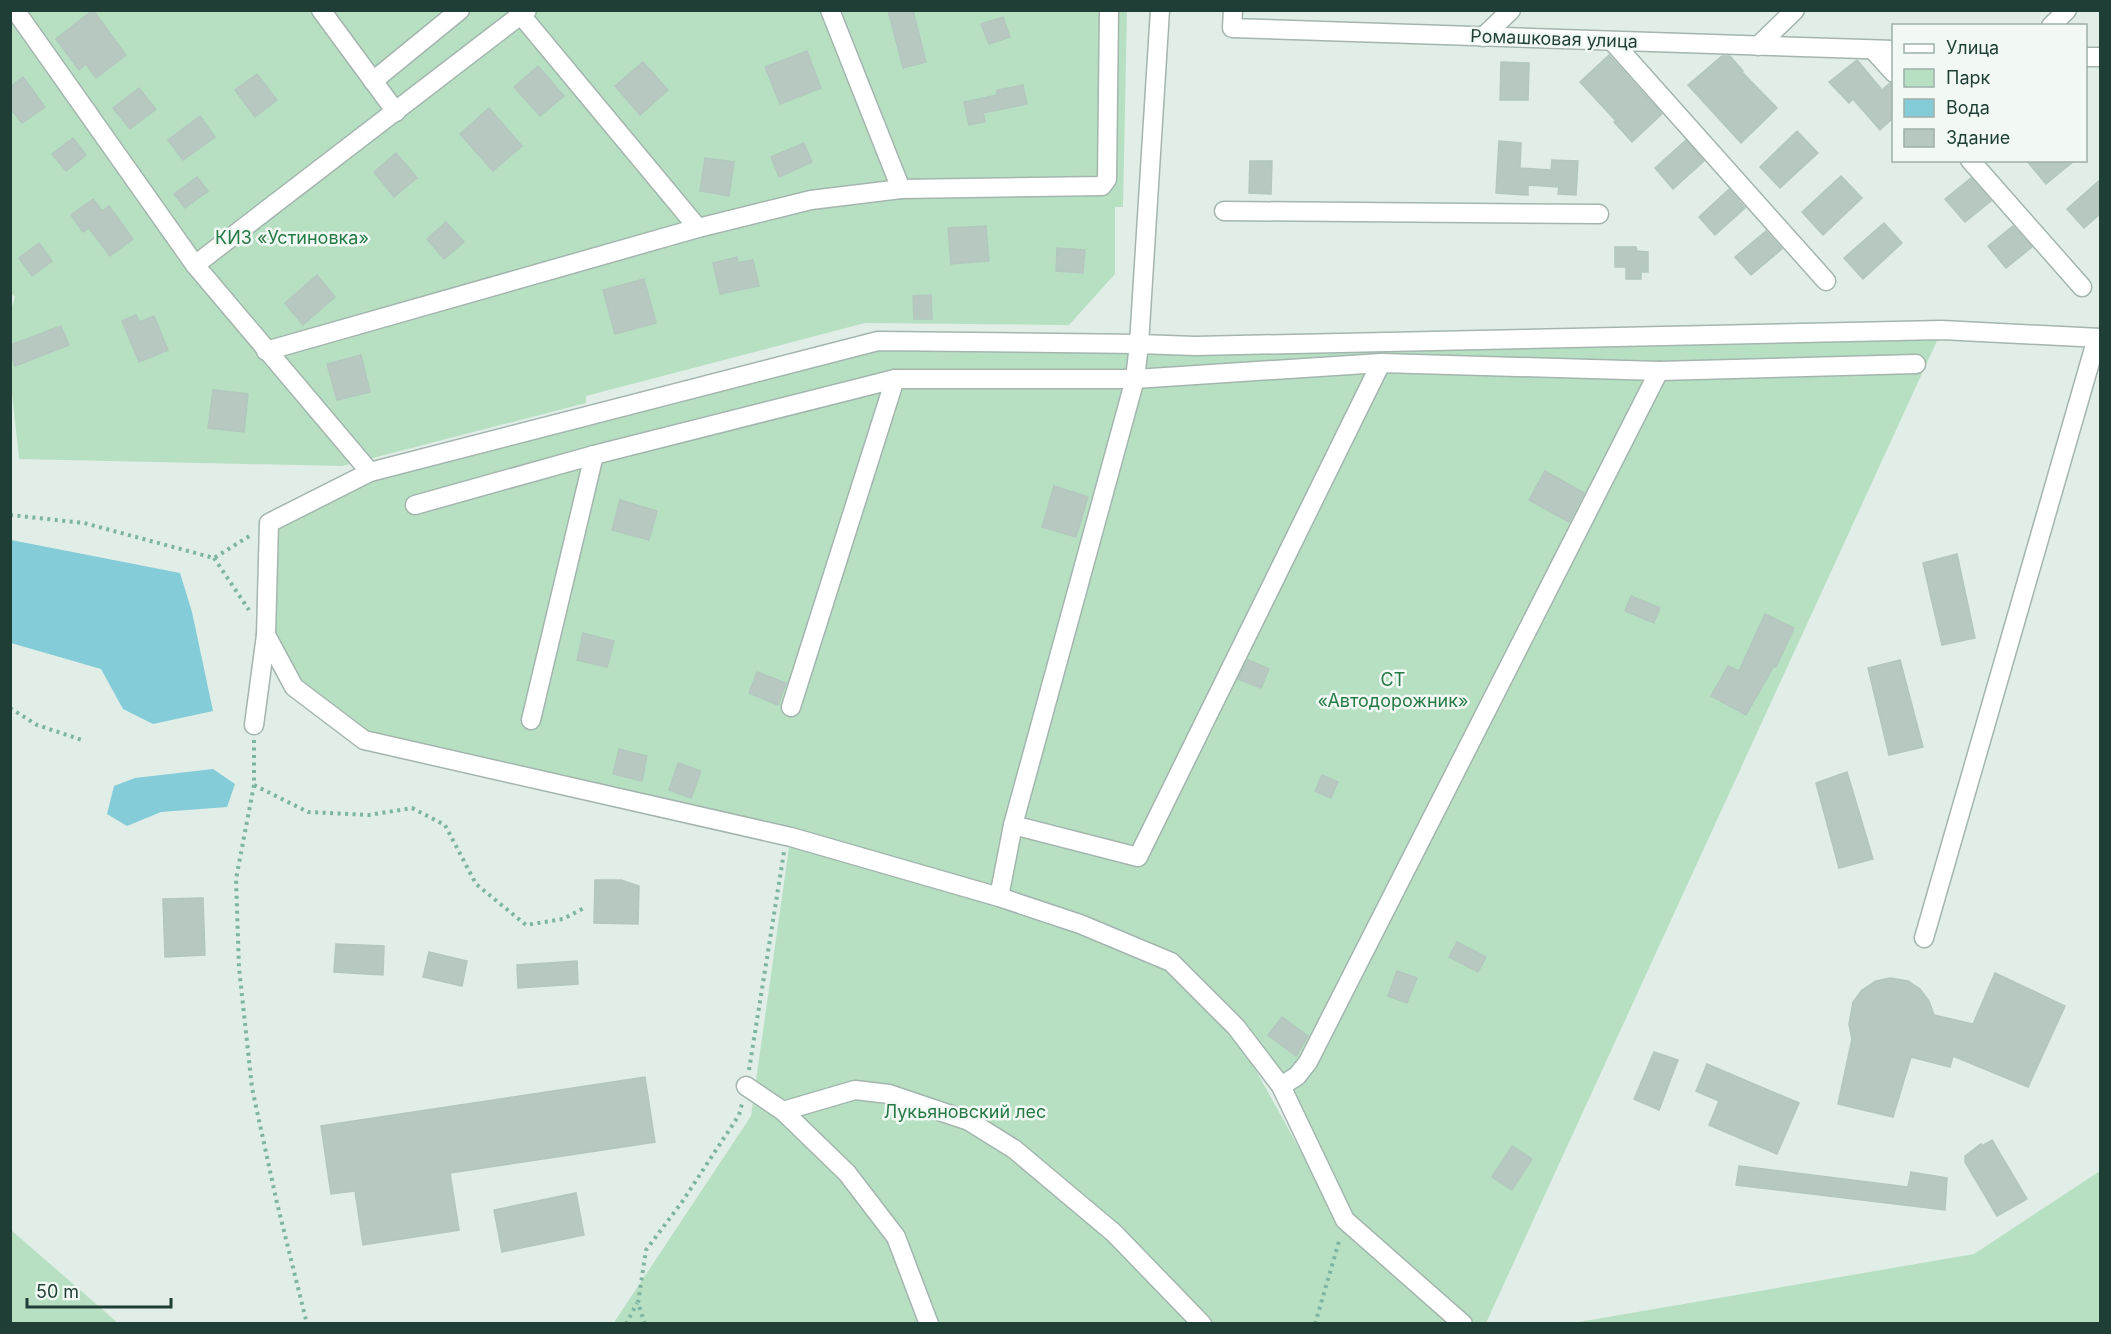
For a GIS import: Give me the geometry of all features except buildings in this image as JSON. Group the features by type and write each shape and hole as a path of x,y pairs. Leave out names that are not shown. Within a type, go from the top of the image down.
{"street":[{"path":"15,10 195,265 370,472"},
{"path":"321,10 396,112"},
{"path":"373,81 460,10"},
{"path":"830,10 900,189"},
{"path":"266,351 698,228 811,200 900,189 1102,186 1107,178 1108,10"},
{"path":"999,897 1013,825 1135,379 1160,10"},
{"name":"Ромашковая улица","path":"1233,10 1232,28 1892,50"},
{"path":"1483,37 1511,10"},
{"path":"1758,46 1795,10"},
{"path":"2053,24 2067,10"},
{"path":"195,265 524,13 698,228"},
{"path":"1612,41 1826,281"},
{"path":"1873,50 1892,72"},
{"path":"1973,162 2082,287"},
{"path":"1224,211 1599,214"},
{"path":"254,724 266,635 269,523 370,472 878,341 1206,346 1942,330 2099,338 1924,939"},
{"path":"1013,825 1138,857 1381,363"},
{"path":"415,505 594,456 895,379 1135,379 1381,363 1659,370 1916,364"},
{"path":"1281,1086 1297,1076 1308,1062 1659,370"},
{"path":"791,707 895,379"},
{"path":"531,720 594,456"},
{"path":"266,635 294,687 364,740 787,837 999,897 1080,924 1171,962 1236,1027 1281,1086 1345,1220 1463,1323"},
{"path":"746,1086 783,1111 847,1173 896,1237 929,1323"},
{"path":"783,1111 855,1090 889,1094 969,1121 1014,1149 1114,1233 1202,1323"}],"path":[{"path":"10,515 84,523 214,558 266,635"},
{"path":"214,558 269,523"},
{"path":"10,708 38,725 85,741"},
{"path":"254,724 254,785 236,879 239,968 252,1088 277,1203 307,1323"},
{"path":"254,785 308,812 369,814 411,808 446,825 476,884 526,925 563,919 584,908"},
{"path":"626,1323 638,1303 646,1250 682,1202 739,1115 746,1086 787,837"},
{"path":"1315,1323 1345,1220"},
{"path":"638,1303 645,1323"}],"green space":[{"name":"КИЗ «Устиновка»","path":"11,11 1127,11 1123,207 1115,207 1115,274 1069,325 865,323 586,396 586,403 342,466 19,459 10,374 11,310 15,297 11,293"},
{"name":"СТ «Автодорожник»","path":"1942,330 1486,1323 1467,1323 1351,1214 1285,1083 1173,959 999,894 364,740 294,687 266,635 269,523 358,477 878,341"},
{"name":"Лукьяновский лес","path":"790,840 1029,911 1169,965 1233,1029 1341,1224 1458,1324 613,1324 751,1116"},
{"path":"2100,1171 2100,1323 1573,1323 1974,1254"},
{"path":"11,1230 118,1323 11,1323"}],"water":[{"path":"11,540 180,573 192,612 213,711 153,724 123,709 101,669 11,643"},
{"path":"213,769 235,784 227,807 161,812 127,826 107,814 114,786 135,778"}]}
